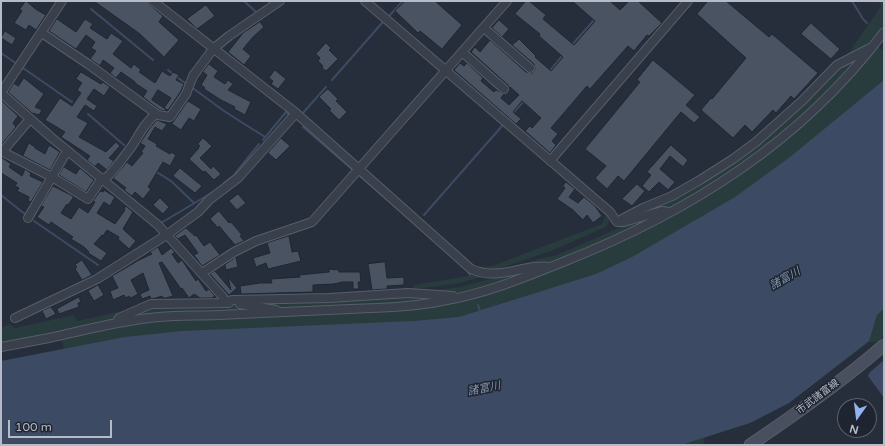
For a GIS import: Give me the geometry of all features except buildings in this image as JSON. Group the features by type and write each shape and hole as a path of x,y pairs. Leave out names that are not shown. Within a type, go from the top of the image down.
{"main road":[{"name":"市武諸富線","path":"750,445 786,421 882,351"}],"street":[{"path":"62,1 1,93 67,151 103,179 168,234 222,297 224,302"},
{"path":"153,1 213,49 251,76 296,113 464,261 471,269 480,273 498,274 540,265 552,267"},
{"path":"42,33 88,64 156,114 170,117 186,94 193,76 213,49 229,36 280,1"},
{"path":"365,1 610,212 617,222"},
{"path":"202,273 234,252 256,241 312,222 507,1"},
{"path":"550,161 688,1"},
{"path":"484,28 530,68"},
{"path":"1,347 116,323 160,317 403,306 457,299 514,282 590,251 672,212 718,185 770,148 832,93 884,32"},
{"path":"617,222 643,208 672,196 733,159 756,142 802,101 837,64 872,47"},
{"path":"462,52 504,89"},
{"path":"15,318 97,279 168,234 198,212 209,200 238,178 296,113"},
{"path":"30,119 2,152 52,177 88,199 103,179 112,173 149,119 156,114"},
{"path":"28,218 67,151"},
{"path":"617,222 624,222 662,211 672,212"},
{"path":"116,323 119,318 151,304 218,303 233,300 330,298 408,293 452,296 457,299"},
{"path":"224,302 271,308 282,312"}],"shaded area":[{"path":"879,1 884,1 884,24 872,42 844,60 881,6"},
{"path":"878,46 883,51 884,50 884,91 668,253 473,321 1,361 64,349 61,338 159,320 459,301 516,285 595,252 672,216 731,179 790,137 837,91"},
{"path":"861,57 807,112 762,149 717,182 671,208 642,214 673,200 708,181 804,106 843,65"},
{"path":"664,213 618,235 555,261 511,269 538,259 557,255 637,220"},
{"path":"606,215 609,221 606,227 551,251 492,271 480,270 477,267 492,266 602,224"},
{"path":"538,268 497,284 458,295 419,292 460,287"},
{"path":"475,275 485,276 456,284 414,289 414,285"},
{"path":"411,296 449,297 413,302 286,308 244,302"},
{"path":"232,305 271,311 121,320 155,306"},
{"path":"884,306 884,336 877,342 869,342 789,403 750,423 705,437 703,445 669,445 877,309"},
{"path":"141,307 112,321 46,335 1,342 1,328 9,324 15,328 74,315 77,321"}],"water":[{"name":"諸富川","path":"884,80 884,311 882,310 877,315 869,341 789,403 750,423 681,445 1,445 1,361 125,337 182,331 413,321 459,317 596,274 632,257 735,197 790,157"},
{"path":"884,360 884,398 868,376 869,373"}],"waterway":[{"path":"244,1 256,12"},
{"path":"389,16 403,1"},
{"path":"852,1 867,23"},
{"path":"91,9 153,60"},
{"path":"571,46 595,19"},
{"path":"332,80 382,23"},
{"path":"1,53 17,64"},
{"path":"549,72 563,55"},
{"path":"23,68 72,102"},
{"path":"168,70 186,84"},
{"path":"302,114 326,87"},
{"path":"194,89 224,111 265,137"},
{"path":"512,114 524,101"},
{"path":"263,140 286,112 289,115"},
{"path":"88,114 124,145"},
{"path":"424,215 502,126"},
{"path":"303,127 353,170"},
{"path":"224,183 234,175 259,144"},
{"path":"155,171 171,181 194,203"},
{"path":"360,176 416,225"},
{"path":"161,223 213,192"},
{"path":"1,195 26,215"},
{"path":"34,221 98,265"},
{"path":"467,270 470,275"},
{"path":"478,305 480,311"}]}
